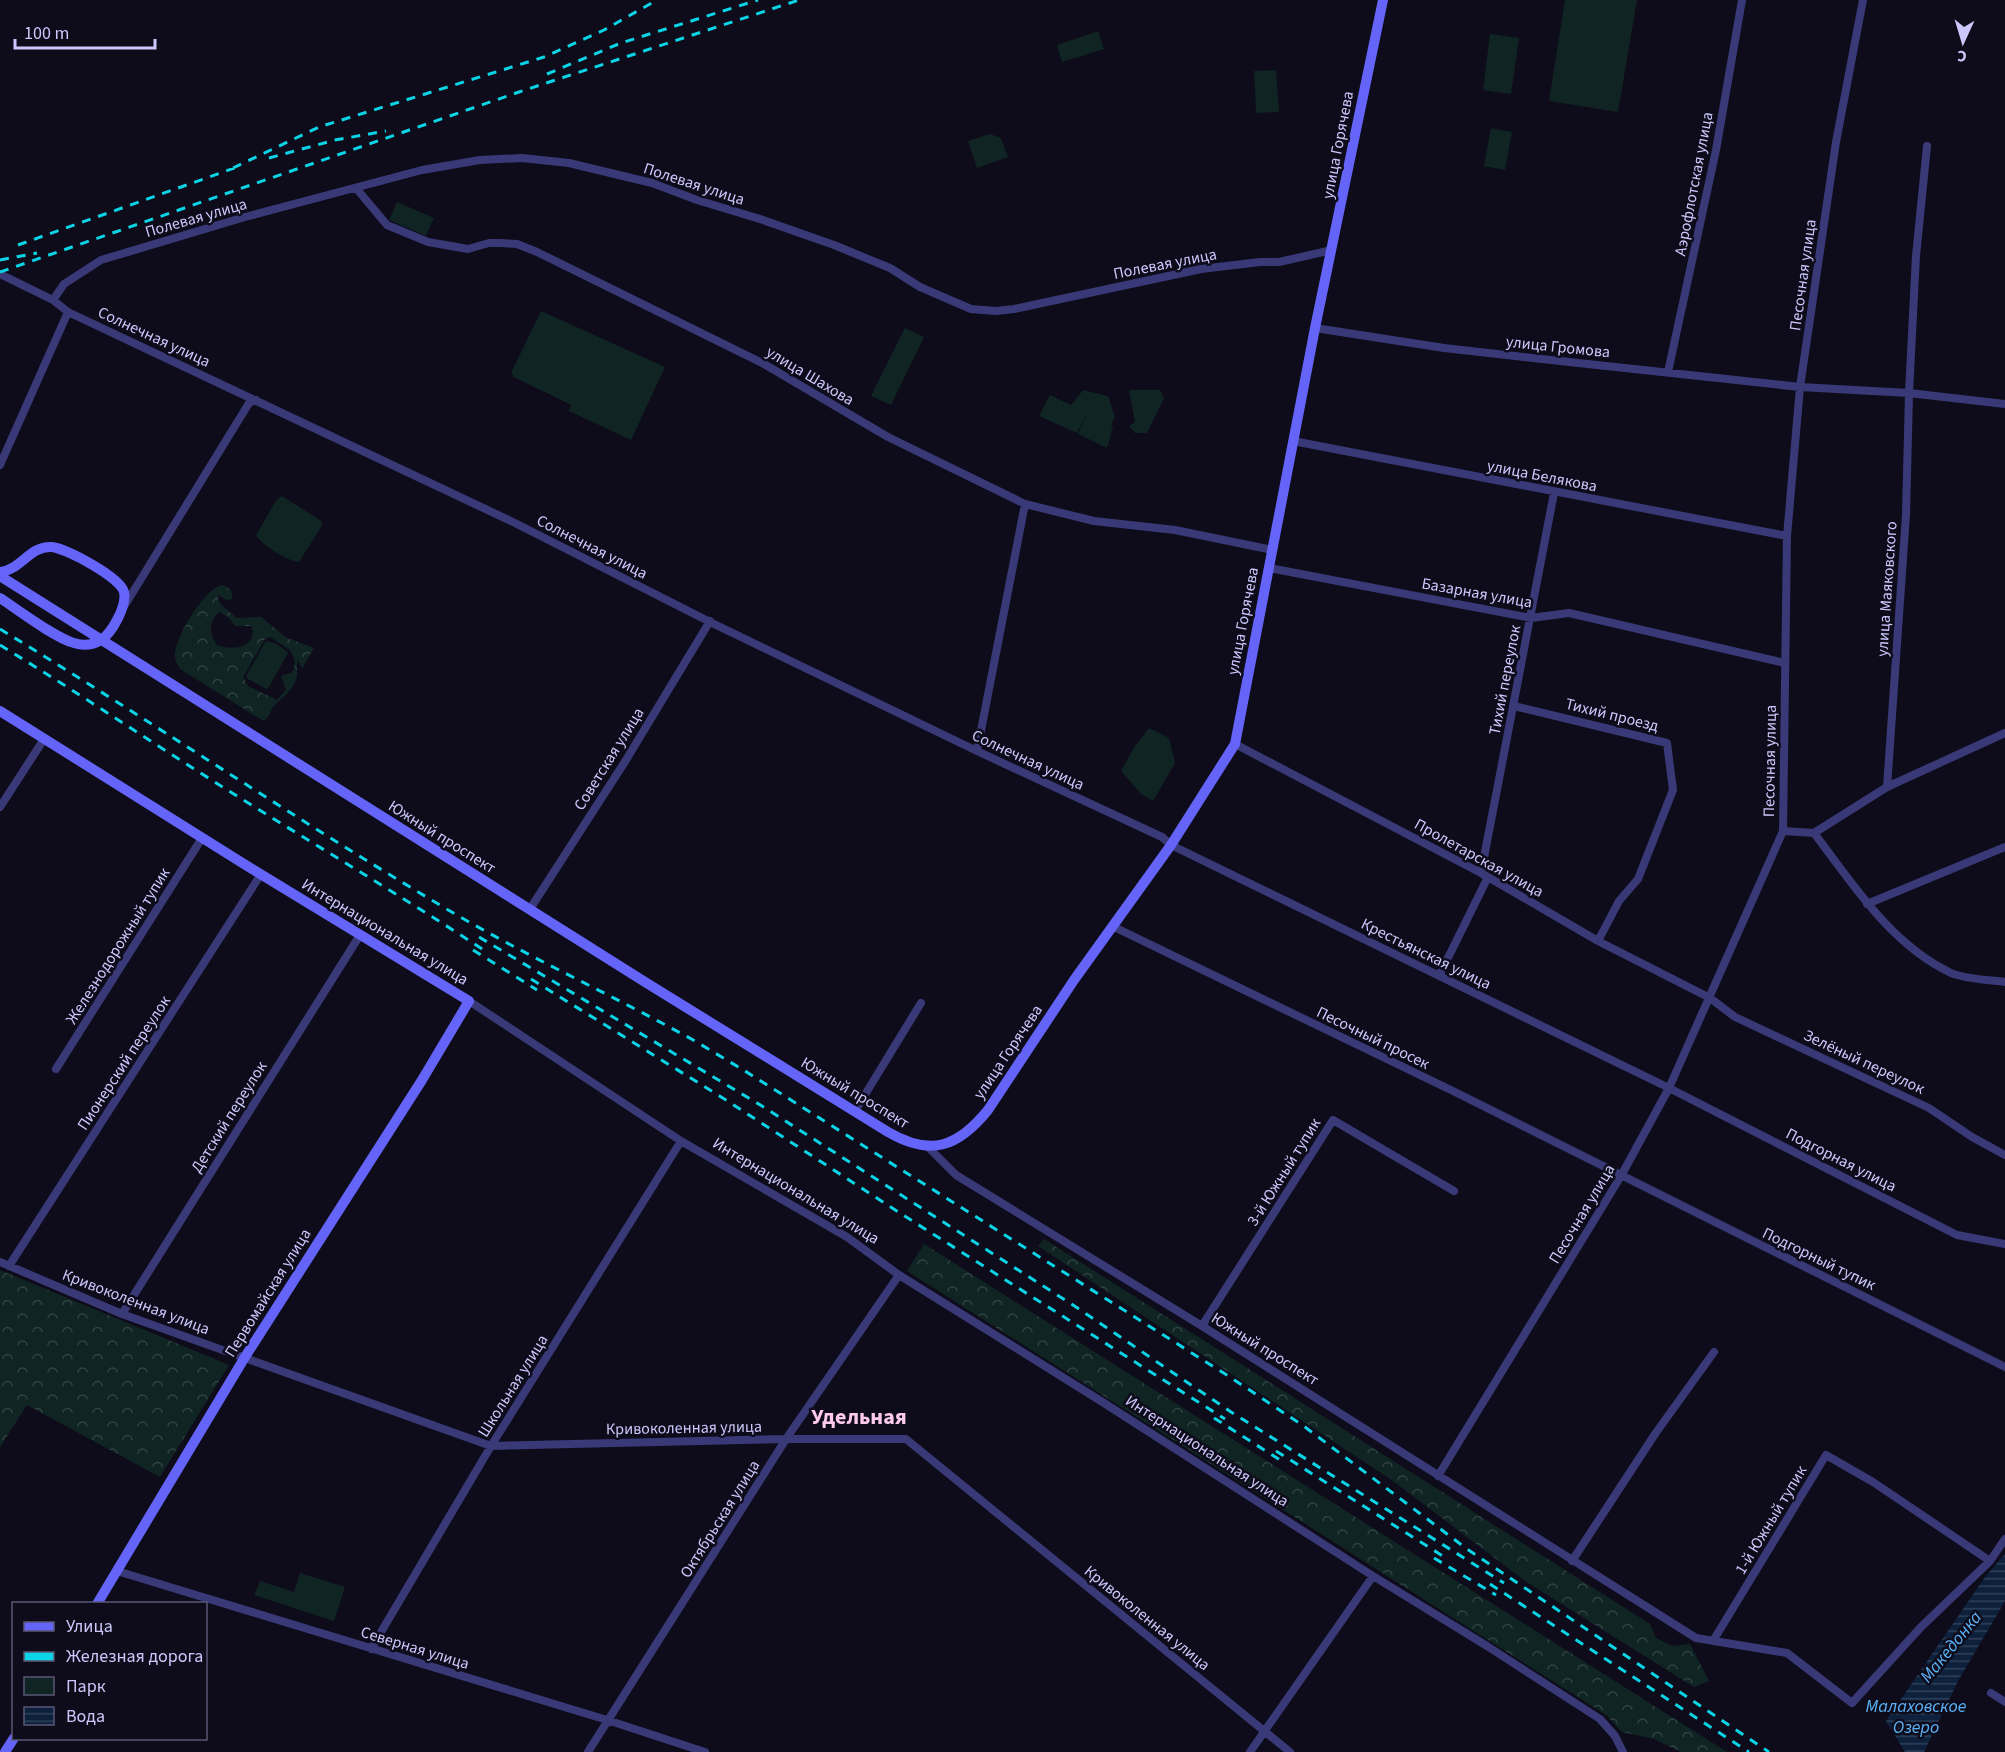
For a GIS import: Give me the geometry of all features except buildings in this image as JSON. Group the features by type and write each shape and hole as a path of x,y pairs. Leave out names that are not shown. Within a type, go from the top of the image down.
{"main road":[{"name":"улица Горячева","path":"928,1147 946,1144 957,1139 979,1122 1112,926 1171,845 1235,744 1315,328 1383,0"},
{"path":"0,574 16,567 38,549 49,547 73,554 116,581 124,593 122,610 102,639 94,644 83,645 73,643 0,598"},
{"path":"23,561 21,578 28,594"},
{"name":"Южный проспект","path":"0,574 28,594 855,1111 904,1141 928,1147"},
{"name":"Интернациональная улица","path":"0,711 469,1001"},
{"name":"Первомайская улица","path":"98,1602 244,1357 422,1080 469,1001"}],"street":[{"name":"Аэрофлотская улица","path":"1668,372 1716,150 1742,0"},
{"name":"Песочная улица","path":"1438,1476 1621,1176 1669,1088 1783,831 1787,536 1800,387 1836,142 1863,0"},
{"name":"улица Маяковского","path":"1887,787 1906,515 1916,256 1927,146"},
{"name":"Полевая улица","path":"53,300 64,284 101,260 246,217 422,170 480,160 522,158 569,163 652,183 834,245 890,268 921,287 960,305 979,310 1014,309 1201,269 1279,262 1332,250"},
{"name":"улица Шахова","path":"356,188 387,225 428,242 468,249 489,243 517,244 537,252 764,364 888,438 1025,504 1094,521 1175,530 1273,550"},
{"name":"Солнечная улица","path":"0,274 53,300 69,312 513,522 977,751 1162,837 1171,845"},
{"path":"0,465 69,312"},
{"name":"улица Громова","path":"1315,328 1444,348 1800,387 1909,393 2005,404"},
{"path":"122,610 249,403 256,400"},
{"name":"улица Белякова","path":"1293,441 1787,536"},
{"name":"Тихий переулок","path":"1440,976 1485,875 1554,492"},
{"path":"977,751 1025,504"},
{"name":"Базарная улица","path":"1269,568 1531,618 1569,613 1785,663"},
{"name":"Советская улица","path":"530,909 626,760 710,621"},
{"name":"Тихий проезд","path":"1514,705 1666,743 1673,790 1638,879 1619,901 1598,941"},
{"path":"1783,831 1814,833 1887,787 2005,733"},
{"path":"0,807 44,738"},
{"name":"Пролетарская улица","path":"1235,744 1485,875 1598,941 1710,998"},
{"path":"1814,833 1868,904 1908,945 1952,974 2005,982"},
{"name":"Железнодорожный тупик","path":"56,1070 202,838"},
{"name":"Крестьянская улица","path":"1171,845 1669,1088"},
{"path":"1868,904 2005,847"},
{"name":"Пионерский переулок","path":"9,1266 261,874"},
{"name":"Песочный просек","path":"1112,926 1455,1092 1621,1176"},
{"name":"Детский переулок","path":"122,1314 360,935"},
{"name":"Зелёный переулок","path":"1710,998 1735,1017 1929,1108 1972,1137 2005,1155"},
{"name":"Интернациональная улица","path":"469,1001 681,1141 847,1237 899,1275 1104,1402 1600,1719 1616,1736 1623,1752"},
{"path":"855,1111 921,1003"},
{"name":"Подгорная улица","path":"1669,1088 1957,1234 2005,1244"},
{"name":"3-й Южный тупик","path":"1202,1326 1333,1120 1454,1191"},
{"name":"Школьная улица","path":"371,1648 491,1446 681,1141"},
{"name":"Южный проспект","path":"928,1147 956,1175 1202,1326 1696,1638 1787,1653 1852,1703 1921,1627 1990,1561"},
{"name":"Подгорный тупик","path":"1621,1176 2005,1367"},
{"name":"Кривоколенная улица","path":"0,1263 122,1314 491,1446 786,1439 906,1439 1290,1752"},
{"name":"Октябрьская улица","path":"588,1752 786,1439 899,1275"},
{"path":"1572,1561 1655,1434 1714,1352"},
{"name":"1-й Южный тупик","path":"1713,1641 1827,1455 1873,1482 1990,1561"},
{"path":"1990,1561 2005,1539"},
{"name":"Северная улица","path":"117,1571 705,1752"},
{"path":"1250,1752 1373,1576"},
{"path":"1991,1694 2005,1702"}],"green space":[{"path":"1565,0 1637,0 1618,112 1549,101"},
{"path":"1098,31 1104,49 1062,62 1057,45"},
{"path":"1490,34 1519,38 1511,94 1483,90"},
{"path":"1276,70 1279,112 1256,113 1254,71"},
{"path":"1491,128 1512,132 1505,170 1484,166"},
{"path":"990,134 1001,138 1008,157 977,168 968,141"},
{"path":"397,202 434,218 426,236 389,220"},
{"path":"541,311 665,367 631,440 569,411 571,405 514,377 511,373"},
{"path":"905,328 924,337 891,405 871,396"},
{"path":"1083,390 1108,396 1115,417 1111,425 1113,427 1107,448 1078,434 1087,413 1077,433 1039,416 1050,395 1071,405"},
{"path":"1129,390 1160,390 1164,398 1147,433 1135,433 1129,426 1135,422"},
{"path":"282,496 323,524 299,562 275,552 256,535 277,499"},
{"path":"222,585 230,590 232,599 226,600 219,595 218,599 221,605 237,618 261,617 287,638 314,648 303,667 298,660 294,683 265,720 180,669 176,661 176,648 185,626 199,604 215,588","holes":["220,612 228,617 235,626 252,626 251,639 242,646 230,648 217,645 212,637 211,628 213,619","270,637 290,650 295,661 294,670 281,676 286,690 277,700 248,686 243,677 265,639"]},
{"path":"266,641 278,645 288,653 266,689 246,676"},
{"path":"1149,728 1169,738 1175,763 1153,801 1141,794 1121,771 1135,746"},
{"path":"1044,1239 1650,1624 1656,1638 1673,1646 1690,1644 1709,1681 1694,1687 1525,1581 1393,1481 1038,1246"},
{"path":"924,1244 1727,1752 1681,1752 1654,1739 1622,1732 1606,1715 907,1271"},
{"path":"0,1270 229,1365 160,1477 27,1405 0,1447"},
{"path":"300,1573 345,1587 334,1621 254,1595 260,1581 294,1592"}],"water":[{"name":"Малаховское Озеро","path":"2005,1554 2005,1601 1958,1681 1924,1752 1905,1752 1886,1721 1985,1577"}],"railway":[{"path":"233,168 319,127 544,57 604,30 657,0"},
{"path":"547,74 621,43 758,0"},
{"path":"0,272 519,92 799,0"},
{"path":"269,158 335,140 386,131"},
{"path":"18,245 240,166"},
{"path":"0,260 37,253"},
{"path":"0,629 450,911 664,1024 745,1071 1233,1379 1305,1427 1467,1549 1769,1752"},
{"path":"0,645 485,951"},
{"path":"479,937 762,1106 1076,1307 1231,1412 1504,1583"},
{"path":"473,950 537,990"},
{"path":"531,979 726,1100 1225,1419"},
{"path":"1214,1418 1280,1460"},
{"path":"1276,1451 1446,1558"},
{"path":"1434,1558 1496,1595"},
{"path":"1490,1584 1749,1752"}],"district":[{"name":"Удельная","path":"859,1417"}],"water label":[{"name":"Македонка","path":"1951,1647"}]}
